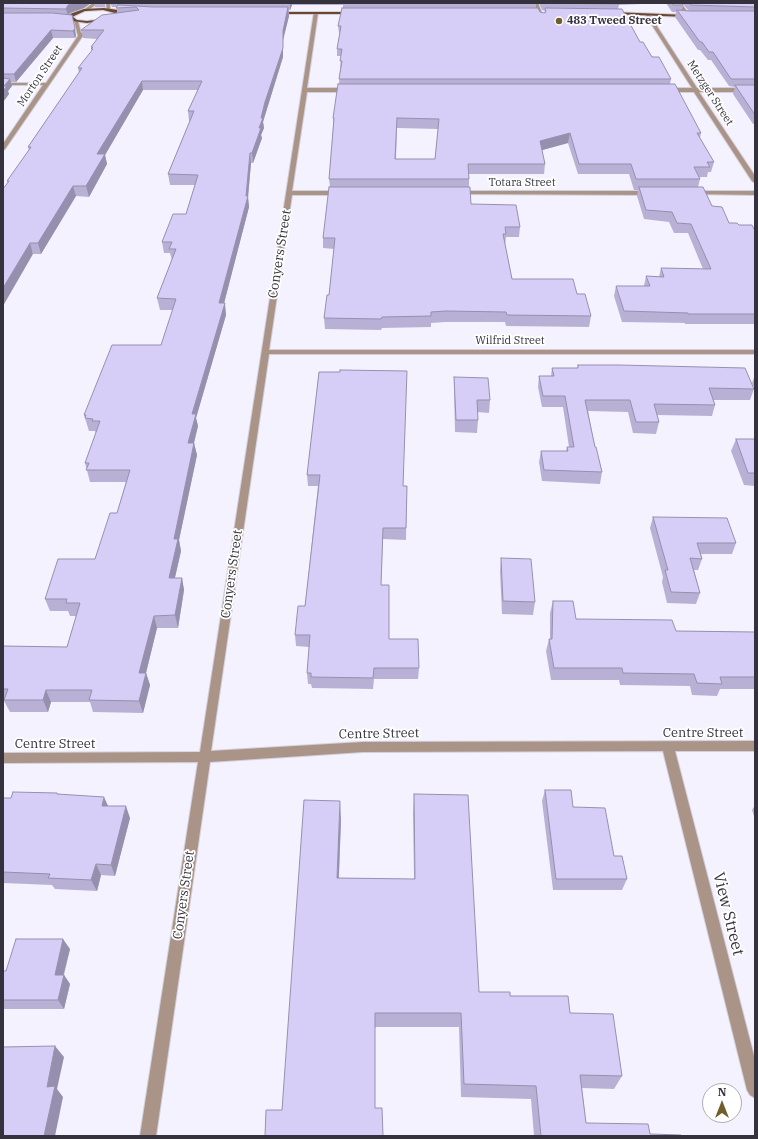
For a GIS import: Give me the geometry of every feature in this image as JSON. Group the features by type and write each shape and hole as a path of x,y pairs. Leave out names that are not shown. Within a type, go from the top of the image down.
{"main road":[{"path":"75,20 71,18 72,15 85,10"},
{"path":"54,18 86,22 108,19 115,13 110,10"},
{"path":"66,12 110,10 136,13"},
{"path":"270,13 356,15"},
{"path":"532,13 548,15"},
{"path":"276,18 316,15"},
{"path":"534,18 541,15"},
{"path":"607,15 696,16"}],"street":[{"path":"85,10 96,3"},
{"path":"108,3 110,10"},
{"path":"536,3 541,15"},
{"path":"680,3 689,16"},
{"name":"Conyers Street","path":"148,1136 264,352 316,15"},
{"name":"Metzger Street","path":"647,15 755,181"},
{"name":"Morton Street","path":"3,148 78,38 108,19"},
{"path":"75,20 78,38"},
{"path":"3,84 47,84"},
{"path":"305,90 353,90"},
{"path":"656,90 755,90"},
{"path":"289,193 349,193"},
{"name":"Totara Street","path":"451,193 657,193"},
{"path":"688,193 755,193"},
{"name":"Wilfrid Street","path":"264,352 755,352"},
{"name":"Centre Street","path":"3,758 205,758 363,747 755,746"},
{"name":"View Street","path":"668,747 755,1090"}],"building":[{"path":"3,3 76,3 68,5 66,9 3,8"},
{"path":"543,3 618,3 619,4"},
{"path":"672,3 682,3 683,5 673,5"},
{"path":"689,3 755,3 755,7 691,5"},
{"path":"118,5 153,7 288,7 283,31 283,48 265,102 261,118 263,118 259,128 261,128 252,153 250,153 246,196 248,196 219,303 225,303 192,414 196,414 188,443 194,443 174,539 178,539 169,578 182,578 175,615 154,616 139,673 146,673 139,701 89,700 92,690 46,690 43,700 4,700 8,689 3,689 3,646 67,647 80,603 66,603 67,599 45,599 58,559 95,559 110,513 117,513 130,470 86,470 89,463 85,463 100,421 92,421 93,419 85,418 86,415 84,415 112,345 161,345 176,299 157,298 176,249 169,249 172,242 162,242 173,214 186,214 198,175 168,174 194,111 188,111 202,81 142,81 97,154 105,154 86,186 73,186 38,243 30,243 3,288 3,189 31,147 28,147 82,68 78,68 93,49 91,49 93,47 91,47 104,30 81,30 102,15 139,10 136,7 116,8"},
{"path":"342,8 538,8 540,12 544,13 546,12 545,8 622,9 640,42 643,42 652,57 659,57 671,79 339,79 342,49 337,49 341,26 338,26"},
{"path":"677,10 755,11 755,79 731,79 713,52 709,52 702,42 700,42"},
{"path":"3,13 52,13 72,15 75,28 73,31 51,30 14,74 3,74"},
{"path":"3,78 10,79 4,86 7,86 3,91"},
{"path":"338,84 675,84 701,133 697,133 714,162 707,162 710,167 694,167 700,179 636,179 631,164 579,164 570,133 540,141 545,164 468,164 469,179 329,179 333,118","holes":["397,118 439,119 435,159 395,159"]},
{"path":"735,85 755,85 755,115"},
{"path":"329,187 470,187 471,204 516,205 520,227 505,227 506,234 503,234 512,279 573,279 577,294 585,294 591,316 507,315 506,312 446,311 431,312 431,316 382,317 381,319 324,318 327,295 329,295 335,238 323,238"},
{"path":"639,187 703,187 712,206 722,207 729,223 752,225 755,231 755,314 688,314 624,311 616,286 650,286 646,276 664,277 661,268 711,269 691,224 677,223 672,212 646,210"},
{"path":"578,365 745,368 754,389 709,388 715,405 654,404 659,422 636,422 630,400 585,400 602,472 544,470 541,451 568,451 567,447 574,447 565,396 543,396 539,376 554,376 552,368 578,368"},
{"path":"340,370 407,371 403,486 407,486 406,528 383,528 381,585 389,585 389,639 418,639 419,668 374,668 373,678 311,677 311,673 307,673 310,635 295,635 298,606 305,606 320,475 307,475 319,372 340,372"},
{"path":"454,377 488,378 490,400 477,400 478,420 456,420"},
{"path":"736,439 755,439 755,473 748,473"},
{"path":"653,517 727,518 736,543 697,543 702,559 690,558 700,593 671,592 665,570 668,570"},
{"path":"501,558 531,559 535,602 503,601"},
{"path":"553,601 573,601 576,619 672,620 676,631 755,632 755,677 720,677 722,684 697,683 694,674 623,673 622,668 554,668 549,639 552,639"},
{"path":"545,790 571,790 573,807 605,808 614,856 622,856 627,879 556,879"},
{"path":"13,792 57,793 104,797 102,806 126,806 111,865 96,864 91,880 48,878 50,874 3,872 3,798 11,798"},
{"path":"414,794 468,795 479,992 510,992 510,996 568,996 570,1013 613,1014 622,1076 580,1075 586,1123 648,1124 650,1134 681,1136 541,1136 536,1086 464,1084 461,1013 375,1013 375,1108 382,1108 383,1136 265,1136 266,1110 282,1110 304,800 340,801 337,878 415,879"},
{"path":"16,939 63,939 55,975 64,975 58,1000 3,1000 3,971 6,971"},
{"path":"55,1046 47,1087 55,1086 44,1136 3,1136 3,1047"}],"place":[{"name":"483 Tweed Street","path":"559,21"}]}
